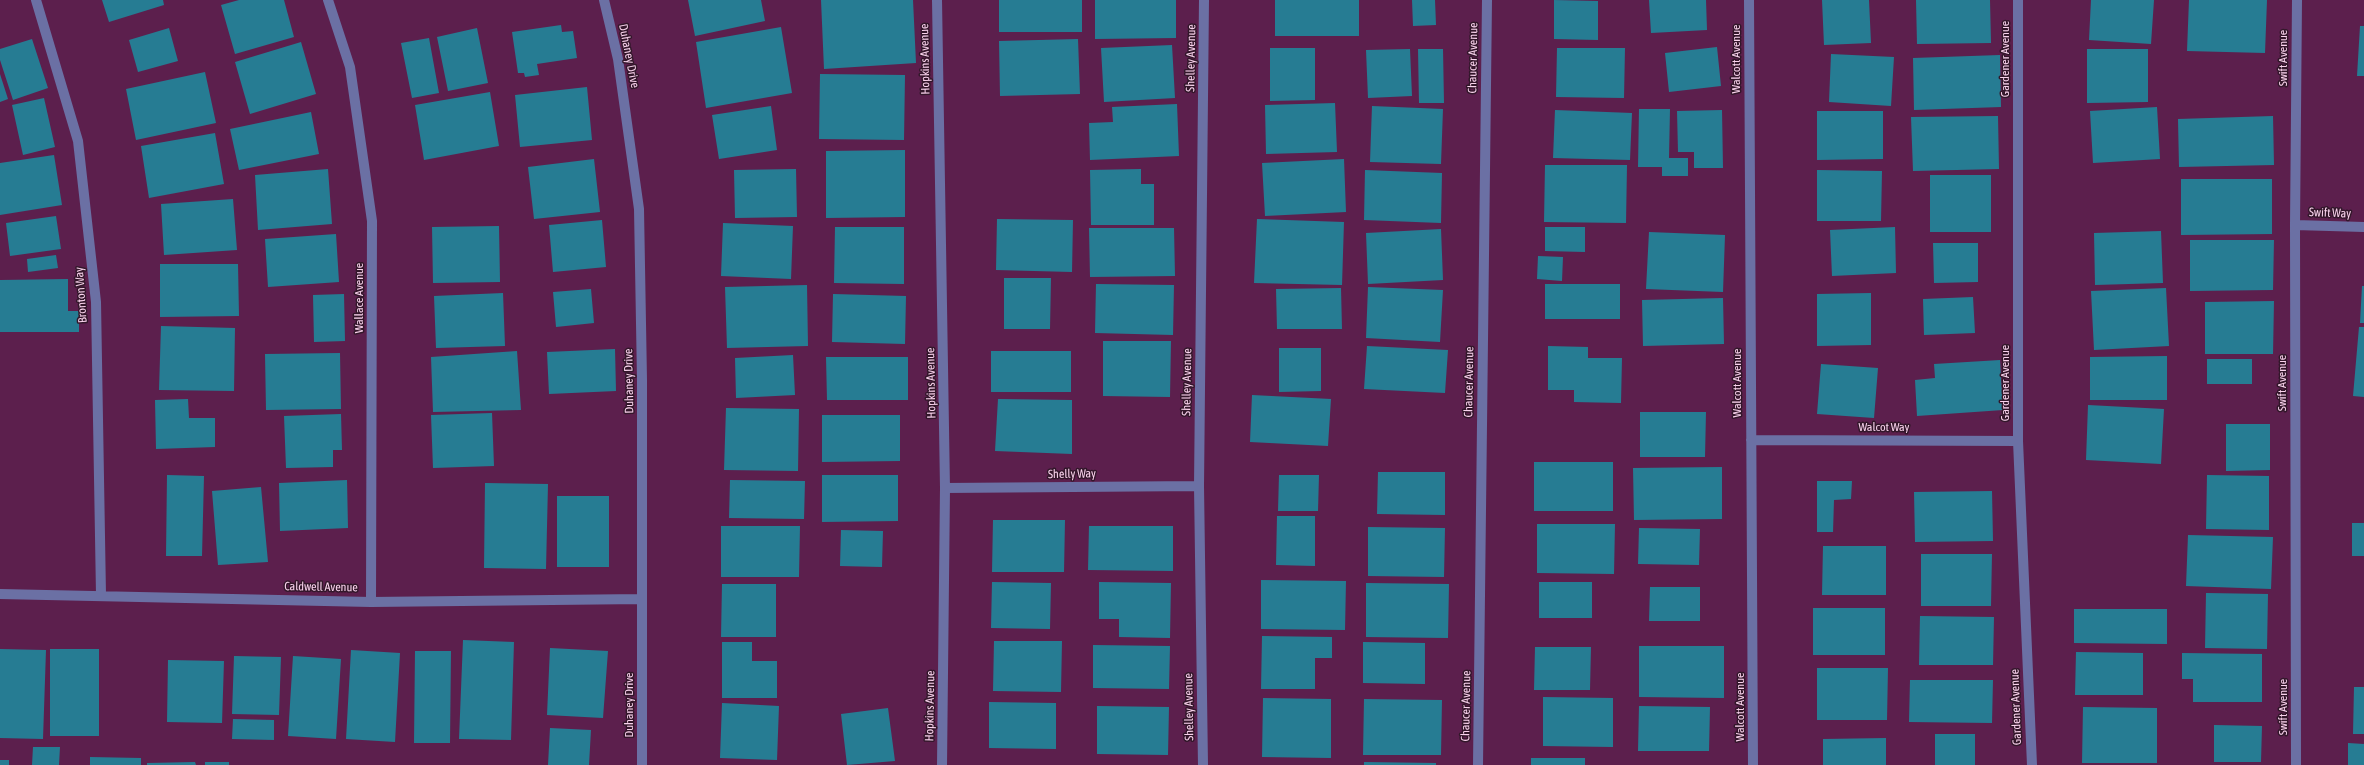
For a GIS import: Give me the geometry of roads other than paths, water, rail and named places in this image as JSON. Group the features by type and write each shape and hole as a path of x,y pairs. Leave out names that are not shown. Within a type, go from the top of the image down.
{"street":[{"name":"Bronton Way","path":"36,0 78,141 96,302 101,595"},
{"name":"Wallace Avenue","path":"328,0 350,68 372,221 371,602"},
{"name":"Duhaney Drive","path":"604,0 618,59 639,209 642,765"},
{"name":"Hopkins Avenue","path":"937,0 945,488 942,765"},
{"name":"Shelley Avenue","path":"1203,765 1199,486 1204,0"},
{"name":"Chaucer Avenue","path":"1478,765 1487,0"},
{"name":"Walcott Avenue","path":"1749,0 1750,440 1753,765"},
{"name":"Gardener Avenue","path":"2018,0 2018,441 2032,765"},
{"name":"Swift Avenue","path":"2296,765 2295,225 2297,0"},
{"name":"Swift Way","path":"2295,225 2364,227"},
{"name":"Walcot Way","path":"1750,440 2018,441"},
{"name":"Shelly Way","path":"945,488 1199,486"},
{"name":"Caldwell Avenue","path":"0,594 371,602 642,599"}]}
